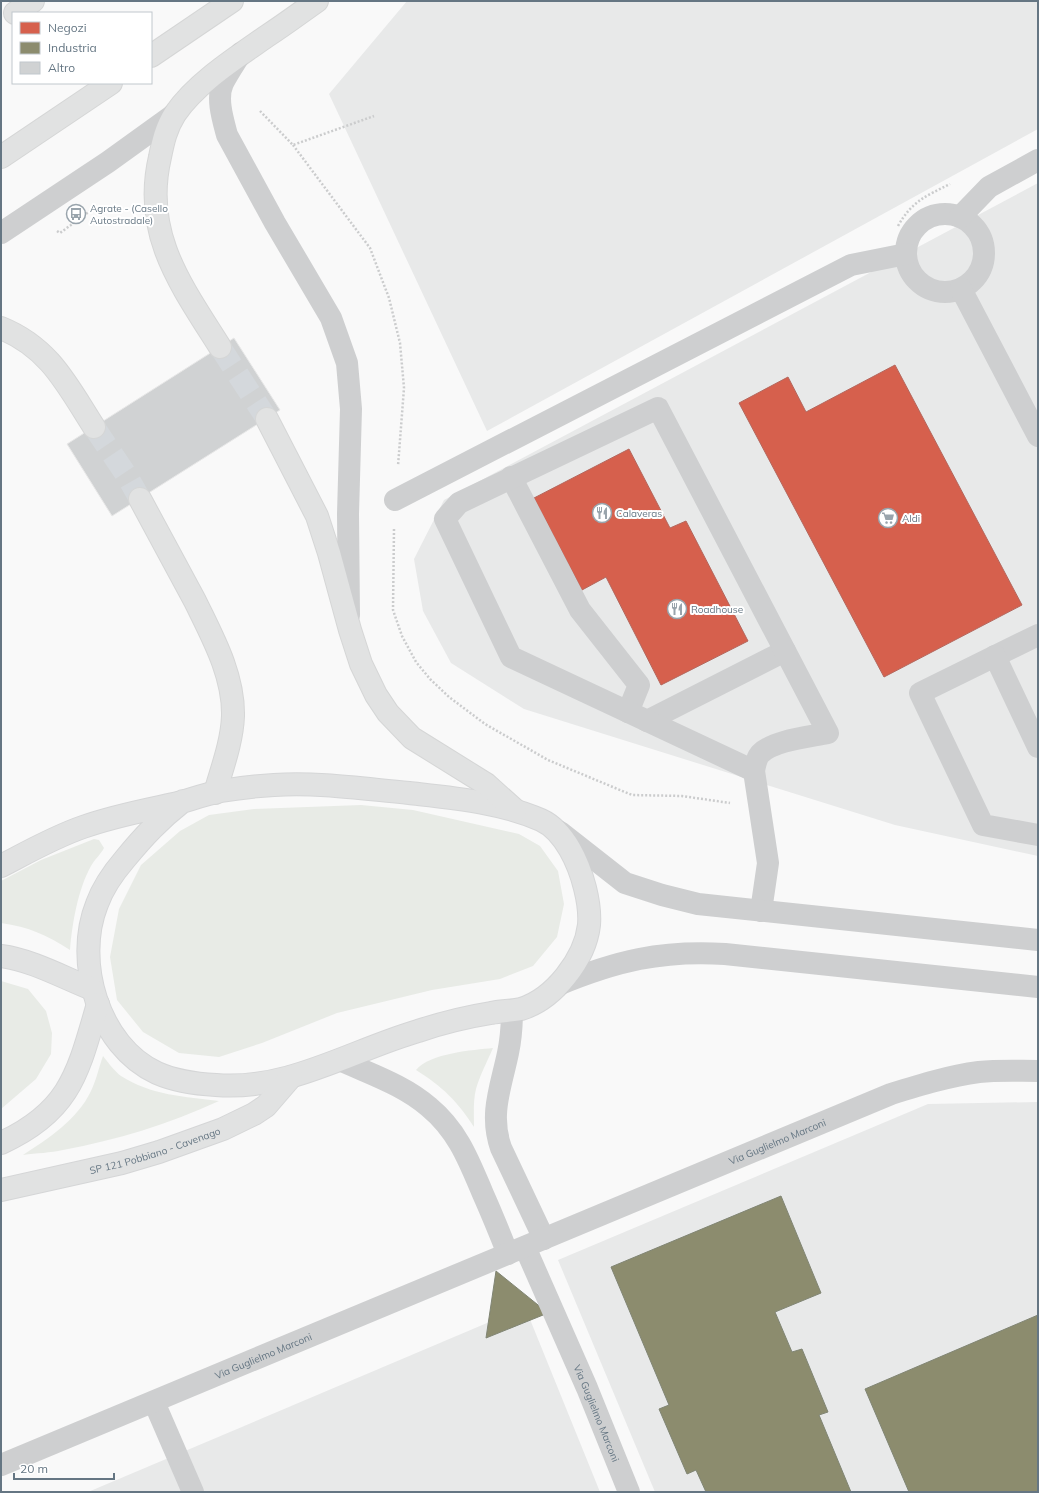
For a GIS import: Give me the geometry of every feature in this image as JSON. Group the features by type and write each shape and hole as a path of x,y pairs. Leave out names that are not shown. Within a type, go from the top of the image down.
{"main road":[{"path":"17,12 33,1"},
{"path":"152,55 232,1"},
{"path":"220,347 182,288 170,265 162,241 157,220 155,190 163,140 176,113 198,89 241,53 317,1"},
{"path":"1,22 12,15"},
{"path":"1,157 109,84"},
{"path":"1,328 24,338 49,360 94,427"},
{"path":"266,419 316,516 329,554 361,664 376,695 388,713 412,738 486,784 515,810"},
{"path":"140,499 210,631 231,692 233,716 232,731 215,793"},
{"path":"1,866 56,838 87,825 122,815 236,789 277,785 335,786 464,800 515,810 551,825 567,845 579,870 586,894 589,916 587,935 580,955 558,985 546,995 521,1009 455,1020 432,1026 390,1040 313,1071 250,1085 227,1086 175,1079 158,1073 133,1058 122,1047 103,1017 95,997 88,952 88,936 91,920 102,891 114,872 139,841 164,816 183,802"},
{"path":"1,956 10,957 29,963 95,997"},
{"path":"1,1143 30,1127 48,1114 70,1086 82,1058 95,997"},
{"name":"SP 121 Pobbiano - Cavenago","path":"1,1190 122,1163 159,1152 223,1129 248,1117 266,1106 291,1077"}],"street":[{"path":"241,53 222,84 220,97 223,120 227,135 331,318 347,363 351,408 348,514 350,630"},
{"path":"1,233 108,162 176,113"},
{"path":"960,217 989,187 1038,160"},
{"path":"948,214 960,217 971,224 979,234 984,245 984,258 980,271 972,281 962,288 949,292 936,290 925,286 915,277 909,266 906,254 908,241 914,230 923,221 935,216 948,214"},
{"path":"395,500 851,265 906,254"},
{"path":"962,288 1038,436"},
{"path":"754,771 511,657 445,519 459,503 658,408 828,733 779,743 760,754 755,762 754,771 768,863 761,911"},
{"path":"511,477 580,610 639,685 638,717"},
{"path":"1038,635 920,692 983,825 1038,835"},
{"path":"638,717 785,651"},
{"path":"995,656 1038,747"},
{"path":"551,825 625,883 662,895 698,904 1038,940"},
{"path":"558,985 590,972 621,963 662,955 704,953 1038,987"},
{"path":"512,1010 509,1052 496,1106 495,1123 525,1246"},
{"path":"340,1060 398,1087 430,1107 462,1145 525,1246"},
{"name":"Via Guglielmo Marconi","path":"1,1465 892,1094 943,1079 977,1072 1008,1070 1038,1071"},
{"name":"Via Guglielmo Marconi","path":"525,1246 587,1388 629,1492"},
{"path":"154,1402 193,1492"}],"path":[{"path":"260,112 293,145 374,116"}],"shaded area":[{"path":"407,1 1038,1 1038,129 487,431 329,94"},
{"path":"1038,183 1038,856 895,825 524,709 451,663 423,611 414,559 444,500"},
{"path":"361,805 413,810 519,834 540,846 558,871 564,904 557,937 533,966 500,979 432,990 337,1013 262,1043 219,1057 179,1053 143,1032 117,1000 110,957 119,909 141,865 180,831 209,815 254,809"},
{"path":"94,839 99,840 104,848 86,875 79,896 72,929 70,950 37,932 1,923 1,881 41,860"},
{"path":"1,981 28,989 46,1011 52,1033 51,1054 36,1079 1,1109"},
{"path":"493,1048 476,1089 474,1103 474,1127 449,1095 434,1082 416,1070 423,1064 441,1056 464,1051"},
{"path":"103,1056 121,1076 144,1087 168,1094 219,1101 162,1124 123,1136 58,1151 23,1155 62,1128 78,1111 93,1087"},
{"path":"1038,1102 1038,1492 655,1492 558,1260 928,1104"},
{"path":"525,1307 600,1492 88,1492"}],"building: Negozi":[{"path":"895,365 1022,605 884,677 739,403 788,377 806,412"},
{"path":"629,449 670,528 686,521 748,641 661,685 606,577 582,590 534,498"}],"building: Industria":[{"path":"781,1196 821,1293 775,1312 792,1352 802,1349 828,1412 819,1415 851,1492 706,1492 696,1470 687,1474 659,1409 669,1405 611,1267"},
{"path":"496,1271 548,1313 486,1338"},
{"path":"1038,1315 1038,1492 909,1492 865,1389"}],"building: Altro":[{"path":"234,338 280,410 112,516 67,444"}],"tunnel":[{"path":"220,347 267,419"},
{"path":"94,427 127,476 140,499"}],"place":[{"name":"Agrate - (Casello Autostradale)","path":"76,214"},
{"name":"Calaveras","path":"602,513"},
{"name":"Aldi","path":"888,518"},
{"name":"Roadhouse","path":"677,609"}]}
